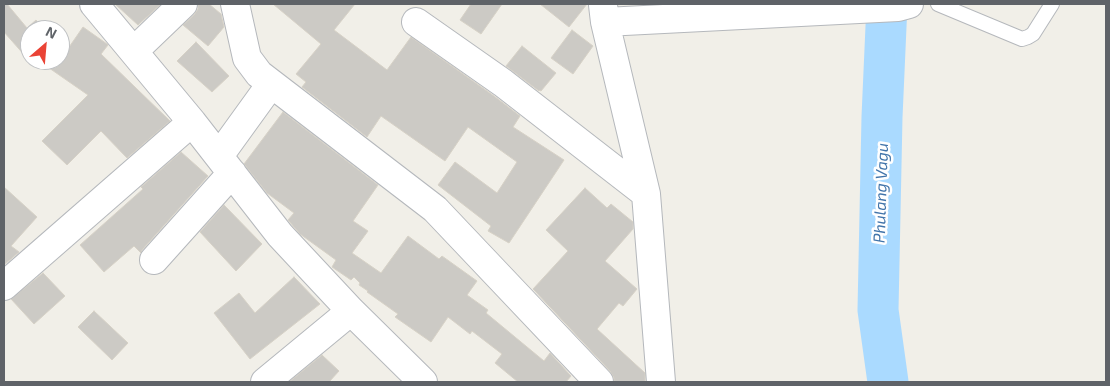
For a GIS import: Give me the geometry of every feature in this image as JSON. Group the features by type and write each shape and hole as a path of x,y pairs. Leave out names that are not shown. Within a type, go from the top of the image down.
{"street":[{"path":"94,4 192,122 280,235 351,311 423,382"},
{"path":"134,51 183,4"},
{"path":"234,4 247,58 259,74 435,209 599,382"},
{"path":"661,382 646,194 604,13 802,11 903,5"},
{"path":"416,22 503,83 646,194"},
{"path":"154,260 225,164 271,84"},
{"path":"4,286 192,122"},
{"path":"264,382 351,311"}],"lane":[{"path":"938,4 1022,38 1032,34 1052,4"}],"building":[{"path":"4,4 7,4 20,20 20,50 4,32"},
{"path":"115,4 161,4 138,25"},
{"path":"198,4 209,4 221,14 224,27 208,46 183,25 194,15 198,9"},
{"path":"273,4 355,4 334,30 387,70 411,37 520,116 513,127 564,160 509,243 488,231 491,226 438,185 455,162 497,193 517,162 468,127 445,161 381,116 367,137 302,87 306,82 296,74 321,44"},
{"path":"471,4 502,4 481,34 460,20"},
{"path":"540,4 587,4 569,27"},
{"path":"83,27 108,45 101,54 170,121 127,158 101,131 67,165 42,141 88,95 52,70 70,70 70,46"},
{"path":"572,30 593,46 573,74 551,58"},
{"path":"196,42 229,76 212,92 177,61"},
{"path":"522,46 556,73 541,91 506,66"},
{"path":"283,112 378,185 353,221 368,231 352,253 381,273 408,236 439,259 442,256 477,281 467,295 488,310 486,313 544,361 550,353 571,376 566,382 518,382 495,363 502,354 472,331 470,334 448,317 431,342 395,317 398,314 367,292 354,277 351,280 332,267 336,260 300,234 288,220 294,213 267,193 244,164"},
{"path":"181,152 208,176 141,253 134,246 104,272 80,245"},
{"path":"4,187 37,217 11,246 19,252 4,265"},
{"path":"585,188 607,208 611,204 633,222 633,229 605,261 637,289 623,306 619,303 597,329 645,373 645,382 614,382 610,371 533,289 568,251 546,230"},
{"path":"224,205 262,244 236,271 200,232"},
{"path":"43,273 65,296 34,324 11,299"},
{"path":"294,277 320,304 250,359 214,313 239,293 255,313"},
{"path":"94,311 128,343 112,360 78,327"},
{"path":"322,355 339,371 329,382 289,382"}],"waterway":[{"name":"Phulang Vagu","path":"887,4 882,117 878,310 888,382"}]}
